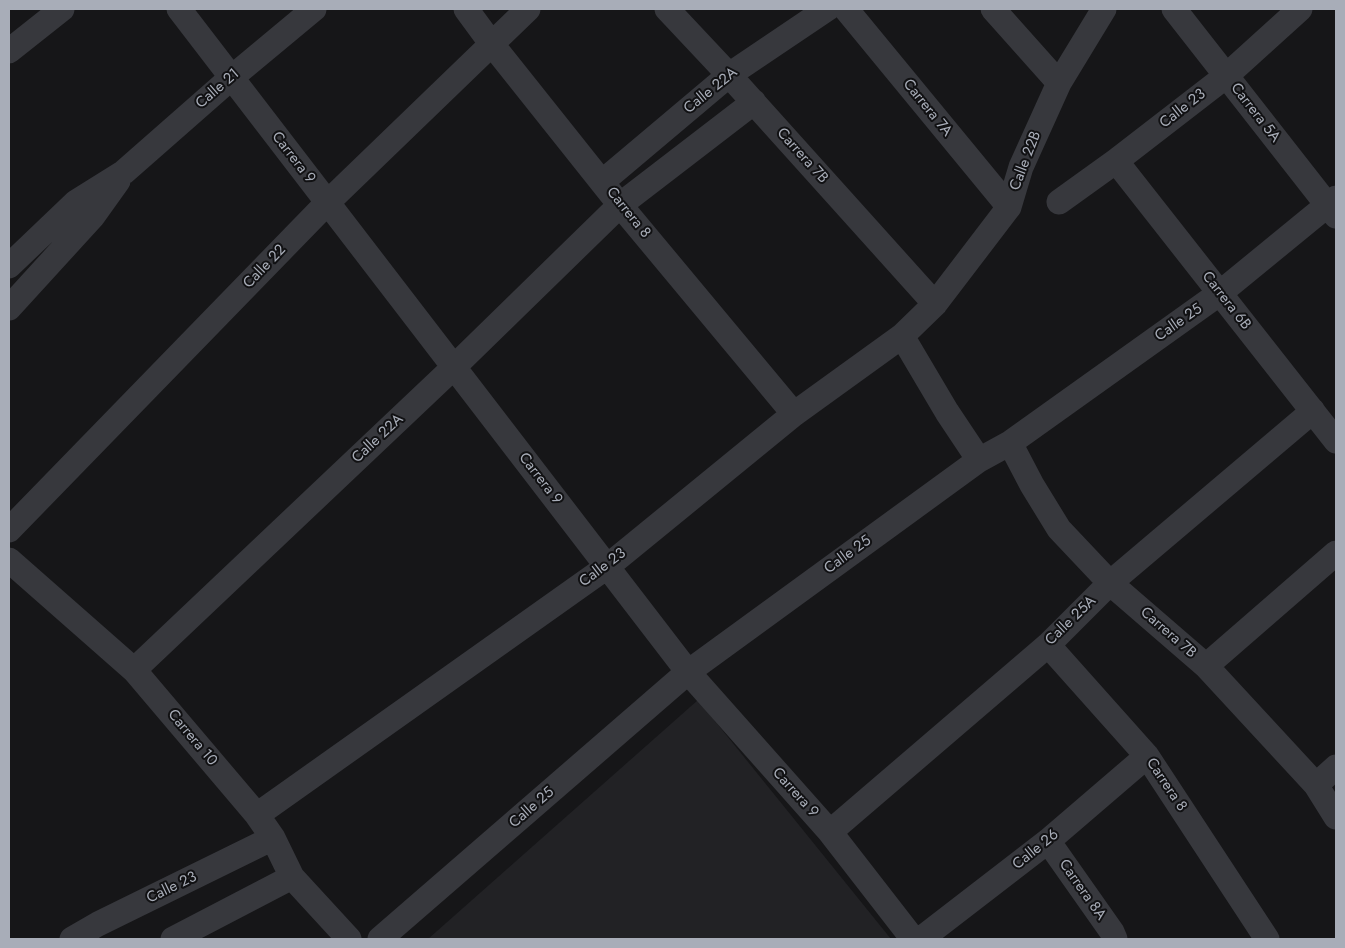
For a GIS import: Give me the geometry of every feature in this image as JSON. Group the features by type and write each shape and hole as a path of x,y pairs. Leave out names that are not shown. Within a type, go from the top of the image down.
{"street":[{"path":"9,51 62,9"},
{"name":"Carrera 9","path":"179,9 688,672 830,832 913,939"},
{"name":"Calle 21","path":"9,266 76,202 124,172 231,78 314,9"},
{"name":"Carrera 8","path":"466,9 620,205 794,414"},
{"name":"Calle 22","path":"9,530 328,203 528,9"},
{"name":"Carrera 7B","path":"667,9 729,74 935,304"},
{"name":"Calle 22A","path":"602,182 729,74 827,9"},
{"name":"Carrera 7A","path":"846,9 1009,207"},
{"path":"993,9 1058,83"},
{"name":"Calle 22B","path":"935,304 1009,207 1021,168 1058,83 1104,9"},
{"name":"Carrera 5A","path":"1174,9 1226,76 1333,206"},
{"name":"Calle 23","path":"1059,202 1116,161 1226,76 1300,9"},
{"name":"Calle 22A","path":"134,670 454,368 620,205 754,102"},
{"name":"Carrera 6B","path":"1116,161 1336,441"},
{"name":"Calle 21","path":"9,308 94,216 124,172"},
{"name":"Calle 25","path":"380,939 688,672 979,460 1010,443 1220,294 1333,206"},
{"name":"Calle 23","path":"257,815 608,566 794,414 902,336 935,304"},
{"path":"902,336 947,412 979,460"},
{"name":"Calle 25A","path":"830,832 1048,645 1110,583 1312,411"},
{"name":"Carrera 7B","path":"1010,443 1032,485 1060,528 1110,583 1206,666 1316,785 1336,817"},
{"path":"1206,666 1336,553"},
{"name":"Carrera 10","path":"9,560 134,670 257,815 273,838 292,877 349,939"},
{"name":"Carrera 8","path":"1048,645 1147,756 1261,937"},
{"name":"Calle 26","path":"921,939 1048,841 1147,756"},
{"path":"1316,785 1336,767"},
{"name":"Calle 23","path":"72,939 273,838"},
{"name":"Carrera 8A","path":"1048,841 1115,939"},
{"path":"173,939 292,877"}],"shaded area":[{"path":"698,700 891,939 428,939"}]}
